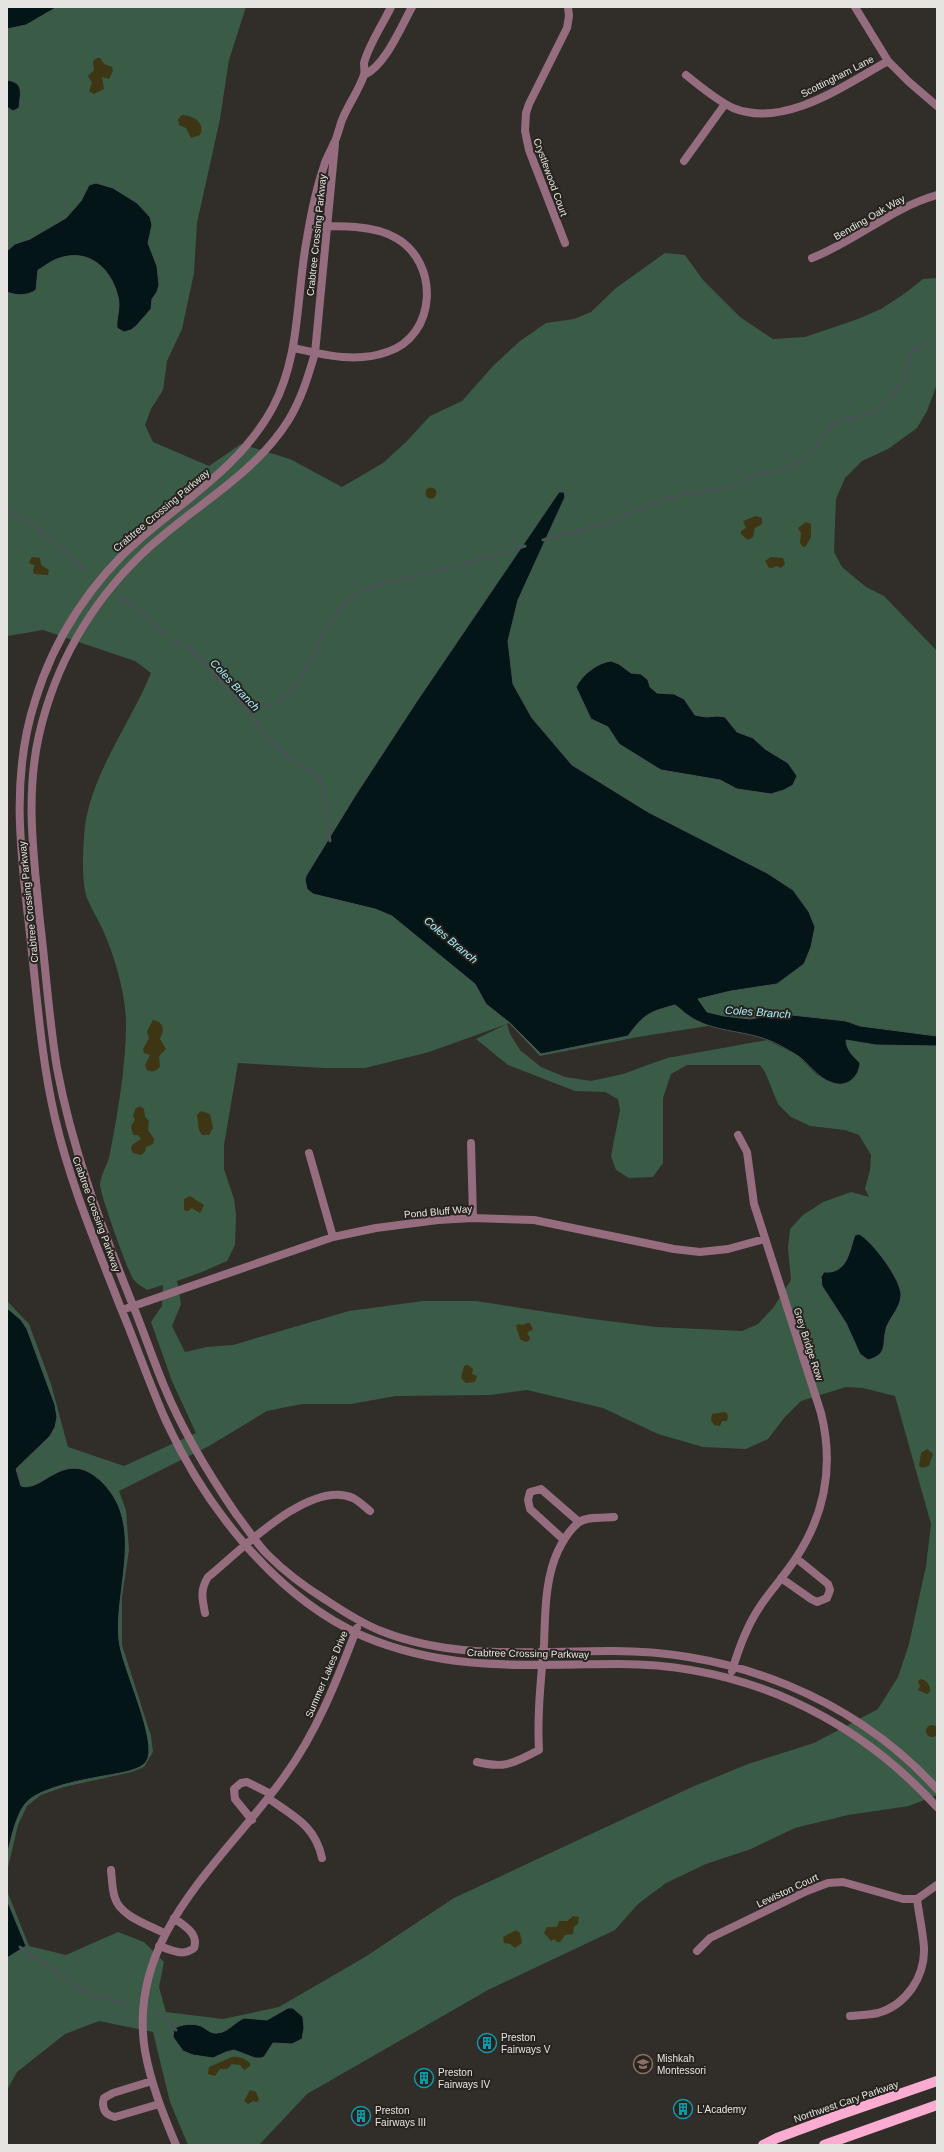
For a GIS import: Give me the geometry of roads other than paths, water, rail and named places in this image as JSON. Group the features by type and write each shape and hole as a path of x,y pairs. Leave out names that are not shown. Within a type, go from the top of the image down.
{"main road":[{"name":"Northwest Cary Parkway","path":"763,2145 778,2141 937,2081"},
{"path":"824,2145 937,2105"}],"street":[{"name":"Crabtree Crossing Parkway","path":"391,7 366,58 364,75 343,119 335,143 324,164 306,242 294,348 282,388 274,404 252,439 240,454 221,473 126,551 96,585 64,632 35,698 27,733 19,799 20,842 45,1063 56,1120 68,1166 79,1201 156,1399 180,1450 204,1489 246,1546 295,1593 332,1619 355,1632 407,1652 434,1659 480,1664 646,1664 692,1669 759,1687 804,1705 851,1732 892,1762 937,1807"},
{"name":"Crabtree Crossing Parkway","path":"364,75 374,70 412,7"},
{"name":"Crystlewood Court","path":"565,243 530,150 525,131 525,121 529,104 567,28 569,16 568,7"},
{"path":"855,7 888,61 909,82 937,106"},
{"name":"Scottingham Lane","path":"686,75 725,104 753,114 781,112 826,95 888,61"},
{"path":"684,161 725,104"},
{"name":"Crabtree Crossing Parkway","path":"335,143 315,353 298,404 273,441 230,483 142,553 115,583 88,617 67,654 53,687 35,755 31,789 32,834 48,1003 58,1069 75,1148 86,1181 165,1388 194,1449 214,1482 254,1538 264,1551 293,1578 359,1622 406,1640 451,1650 497,1653 655,1652 708,1660 772,1679 807,1693 851,1717 892,1747 937,1789"},
{"name":"Bending Oak Way","path":"812,258 848,241 904,207 937,195"},
{"path":"294,348 315,353 357,358 388,352 412,335 420,323 427,299 427,283 416,256 406,245 396,238 376,230 309,227"},
{"name":"Grey Bridge Row","path":"730,1678 738,1649 749,1626 761,1605 796,1558 811,1532 822,1501 827,1473 826,1431 816,1395 764,1239 750,1190 747,1152 738,1135"},
{"path":"471,1143 473,1218"},
{"path":"309,1153 333,1237"},
{"name":"Pond Bluff Way","path":"122,1310 333,1237 376,1228 473,1218 534,1220 674,1249 700,1252 728,1249 764,1239"},
{"path":"564,1540 530,1509 528,1500 530,1492 541,1489 548,1493 579,1522"},
{"path":"205,1613 201,1595 202,1585 208,1577 285,1513 305,1503 318,1499 348,1497 353,1498 370,1511"},
{"path":"477,1762 493,1766 506,1766 539,1750 538,1732 547,1590 551,1570 564,1540 579,1522 591,1519 614,1517"},
{"path":"781,1578 817,1602 827,1598 830,1590 828,1584 796,1558"},
{"name":"Summer Lakes Drive","path":"176,2145 159,2104 145,2049 144,2011 147,1984 159,1946 164,1933 190,1893 252,1820 308,1740 329,1700 359,1622"},
{"path":"252,1820 235,1799 234,1789 236,1785 247,1782 270,1796 310,1830 319,1845 322,1858"},
{"path":"111,1870 114,1897 119,1906 128,1913 164,1933"},
{"name":"Lewiston Court","path":"697,1951 710,1938 813,1888 828,1883 843,1882 903,1898 917,1899"},
{"path":"850,2016 886,2010 902,2000 916,1984 922,1967 924,1947 917,1899 937,1885"},
{"path":"159,1946 182,1953 189,1952 194,1948 195,1938 191,1931 174,1918"},
{"path":"152,2081 108,2095 103,2102 104,2110 109,2116 115,2117 159,2104"}],"water":[{"path":"7,7 57,7 26,25 7,29"},
{"path":"7,80 13,81 17,84 20,90 19,108 13,111 7,107"},
{"path":"96,183 113,188 137,203 150,217 152,225 148,243 157,266 159,285 157,292 152,299 151,309 136,326 131,330 124,332 117,328 119,301 111,278 105,270 90,259 81,256 71,256 57,259 38,270 36,290 22,295 7,292 7,251 15,244 30,239 66,218 81,201 89,185"},
{"path":"559,492 564,492 565,497 518,600 508,641 513,684 532,718 572,765 648,812 767,873 793,890 809,912 815,927 811,947 804,964 777,984 731,991 698,999 707,1012 724,1016 750,1019 783,1014 846,1021 860,1026 937,1036 937,1046 876,1045 846,1040 849,1050 860,1063 855,1077 847,1083 838,1084 827,1081 817,1074 800,1057 775,1043 758,1037 707,1025 689,1016 675,1005 653,1012 643,1018 628,1036 541,1054 510,1023 486,1004 475,984 392,916 375,909 313,894 307,889 305,880 306,876 355,796 417,701"},
{"path":"611,661 619,664 631,673 641,674 648,680 650,687 657,693 674,694 684,699 695,715 706,717 725,717 737,732 753,738 765,749 788,763 797,776 793,785 784,790 771,794 737,789 720,780 661,770 619,744 608,727 591,719 576,687 582,678 591,670 601,664"},
{"path":"859,1234 871,1244 892,1271 900,1289 901,1296 899,1304 887,1326 882,1351 875,1357 868,1360 860,1354 846,1323 822,1286 821,1277 824,1272 832,1272 843,1265 849,1254 855,1235"},
{"path":"7,1308 21,1320 27,1329 55,1405 57,1417 55,1427 50,1436 16,1469 21,1486 30,1486 66,1469 77,1468 90,1473 103,1483 116,1500 123,1518 125,1558 120,1600 119,1640 121,1652 144,1722 148,1739 149,1753 146,1762 136,1769 67,1784 42,1792 32,1798 25,1804 19,1815 7,1855"},
{"path":"7,1900 26,1946 7,1958"},
{"path":"288,2008 293,2008 303,2017 304,2028 302,2039 292,2044 273,2043 264,2057 261,2058 255,2058 234,2050 213,2058 193,2055 183,2051 173,2037 174,2029 183,2025 198,2025 211,2032 218,2033 225,2031 244,2018 267,2020"}],"waterway":[{"path":"543,540 601,525 670,497 733,486 756,475 784,469 810,455 831,426 839,421 876,411 891,397 904,380 908,359 912,351 919,346 937,342"},
{"name":"Coles Branch","path":"7,509 28,522 85,570"},
{"path":"246,708 267,706 283,698 296,684 307,668 336,614 348,600 363,590 380,584 471,562 525,546"},
{"name":"Coles Branch","path":"119,597 135,607 166,635"},
{"name":"Coles Branch","path":"174,641 188,647 246,708 270,742 319,779 324,789 330,841"},
{"path":"20,1947 87,1993 130,2005"},
{"path":"158,2013 176,2030"}],"place":[{"name":"Preston Fairways V","path":"487,2043"},
{"name":"Mishkah Montessori","path":"643,2064"},
{"name":"Preston Fairways IV","path":"424,2078"},
{"name":"L'Academy","path":"683,2109"},
{"name":"Preston Fairways III","path":"361,2116"}]}
